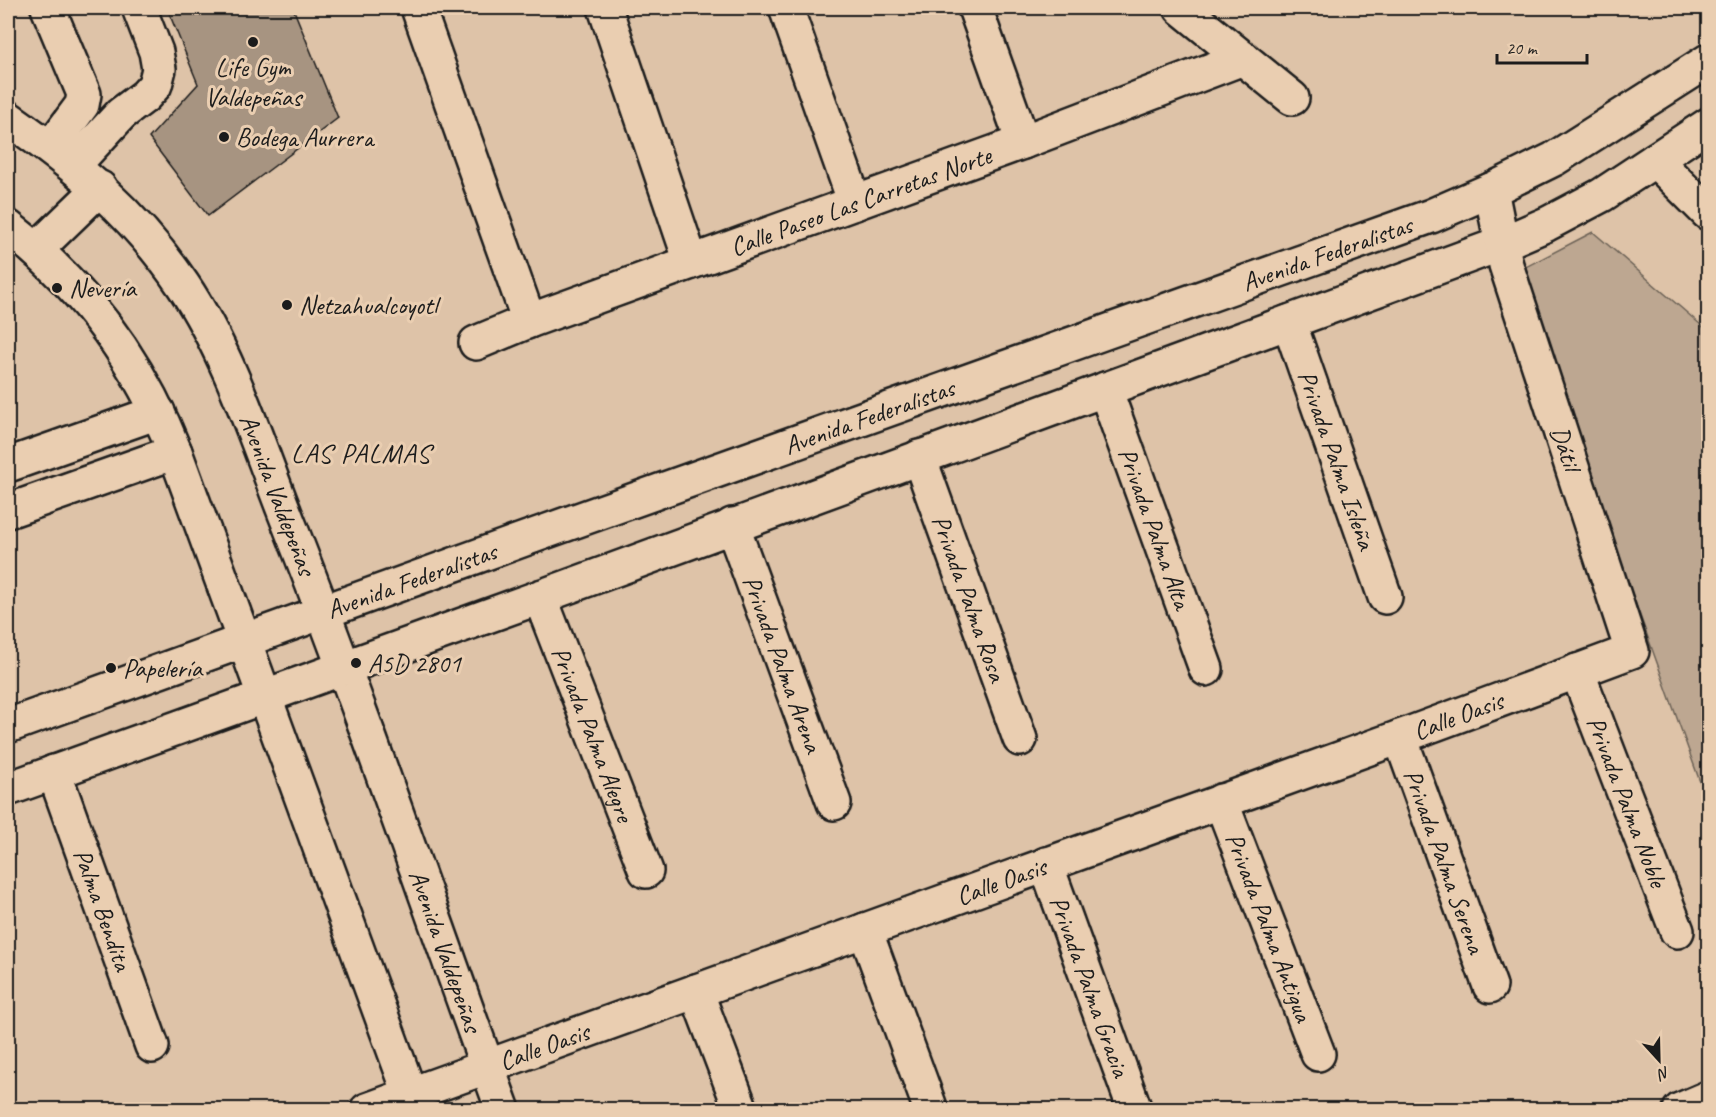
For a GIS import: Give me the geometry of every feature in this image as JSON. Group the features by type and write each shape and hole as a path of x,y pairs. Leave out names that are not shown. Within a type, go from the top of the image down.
{"street":[{"path":"48,8 84,94 82,105 61,157"},
{"path":"61,157 145,96 155,85 159,69 156,52 139,8"},
{"path":"418,8 529,321"},
{"path":"605,8 691,262"},
{"path":"786,8 855,203"},
{"path":"975,8 1023,142"},
{"path":"1180,8 1292,98"},
{"name":"Calle Paseo Las Carretas Norte","path":"476,343 529,321 1023,142 1243,58"},
{"name":"Avenida Federalistas","path":"8,726 1431,216 1554,159 1708,61"},
{"name":"Avenida Valdepeñas","path":"8,118 100,188 146,235 183,285 208,327 228,370 324,612 503,1110"},
{"name":"Avenida Federalistas","path":"8,789 540,597 1501,244 1547,224 1602,195 1655,160 1700,140"},
{"path":"1655,160 1708,213"},
{"path":"36,250 100,188"},
{"name":"Dátil","path":"1491,190 1506,265 1632,651"},
{"path":"8,227 36,250 86,300 126,354 158,412 175,452 413,1102"},
{"name":"Privada Palma Isleña","path":"1289,322 1385,597"},
{"name":"Privada Palma Alta","path":"1105,389 1206,669"},
{"path":"8,465 158,412"},
{"path":"8,511 175,452"},
{"name":"Privada Palma Rosa","path":"919,457 1020,739"},
{"name":"Privada Palma Arena","path":"732,525 834,803"},
{"name":"Privada Palma Alegre","path":"540,597 646,871"},
{"name":"Calle Oasis","path":"367,1110 413,1102 487,1066 1632,651"},
{"name":"Privada Palma Noble","path":"1576,671 1677,931"},
{"name":"Privada Palma Serena","path":"1400,737 1490,986"},
{"name":"Palma Bendita","path":"54,772 152,1046"},
{"name":"Privada Palma Antigua","path":"1221,801 1317,1054"},
{"name":"Privada Palma Gracia","path":"1046,864 1135,1110"},
{"path":"865,930 931,1110"},
{"path":"696,991 741,1110"}],"shaded area":[{"path":"1593,232 1708,331 1708,804 1516,272"}],"building":[{"path":"167,8 293,8 338,118 208,216 149,138 198,84"}],"place":[{"name":"Life Gym Valdepeñas","path":"253,42"},
{"name":"Bodega Aurrera","path":"224,137"},
{"name":"Nevería","path":"57,288"},
{"name":"Netzahualcoyotl","path":"287,305"},
{"name":"A5D 2801","path":"356,663"},
{"name":"Papelería","path":"111,668"}],"district":[{"name":"LAS PALMAS","path":"361,453"}]}
